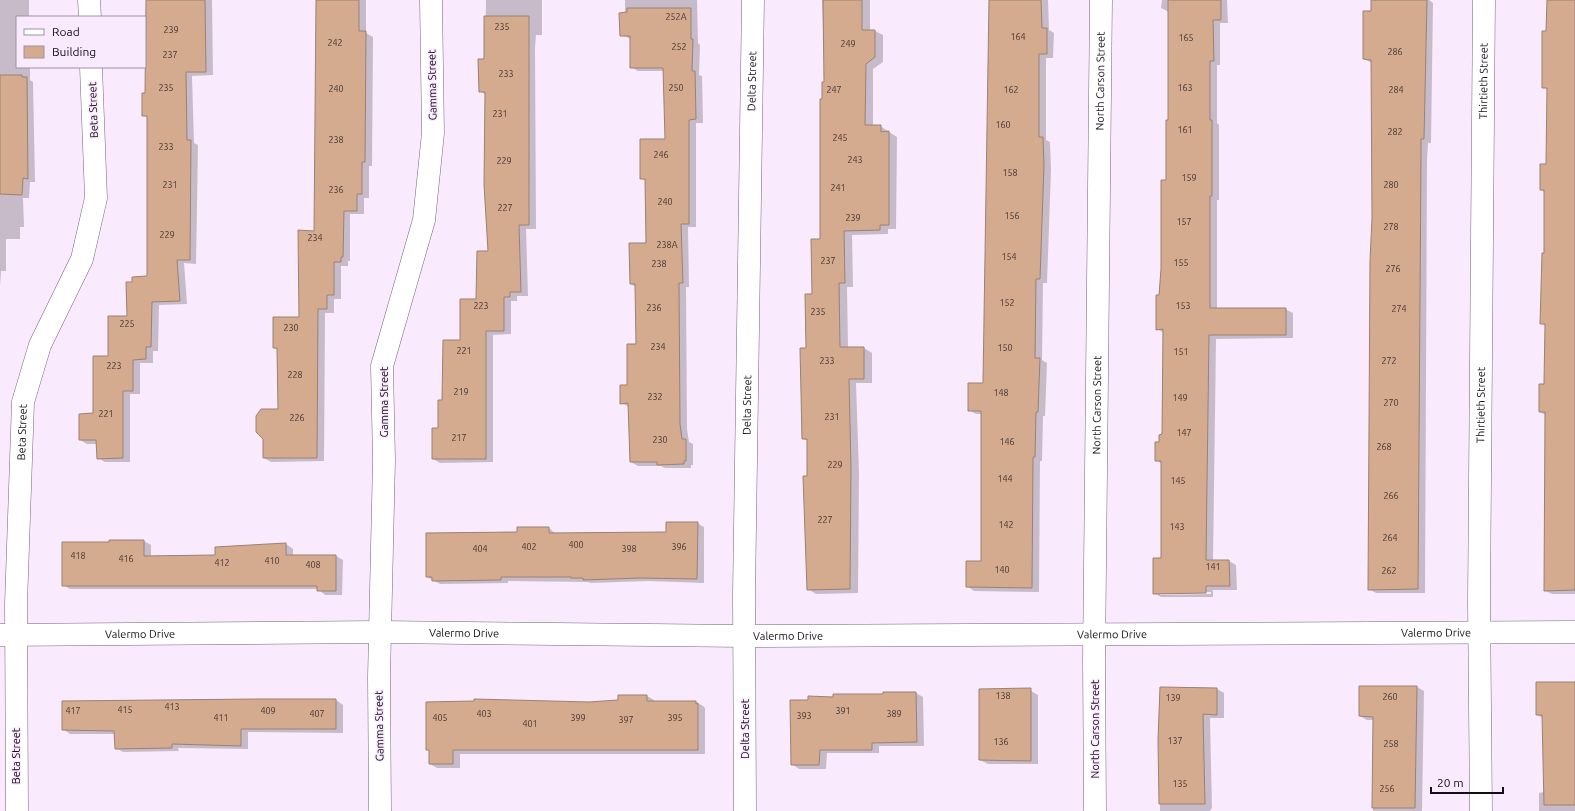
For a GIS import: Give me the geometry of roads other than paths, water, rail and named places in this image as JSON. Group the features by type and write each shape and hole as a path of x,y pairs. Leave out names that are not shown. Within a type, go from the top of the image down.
{"street":[{"path":"89,0 90,16"},
{"name":"Gamma Street","path":"380,811 380,632 384,460 382,366 424,220 432,133 431,0"},
{"name":"Delta Street","path":"745,811 745,636 753,0"},
{"name":"North Carson Street","path":"1095,811 1095,633 1101,0"},
{"name":"Thirtieth Street","path":"1481,811 1479,632 1484,0"},
{"name":"Beta Street","path":"17,811 8,635 23,402 40,345 82,259 96,198 91,68"},
{"name":"Valermo Drive","path":"8,635 380,632 745,636 1095,633 1575,632"}]}
